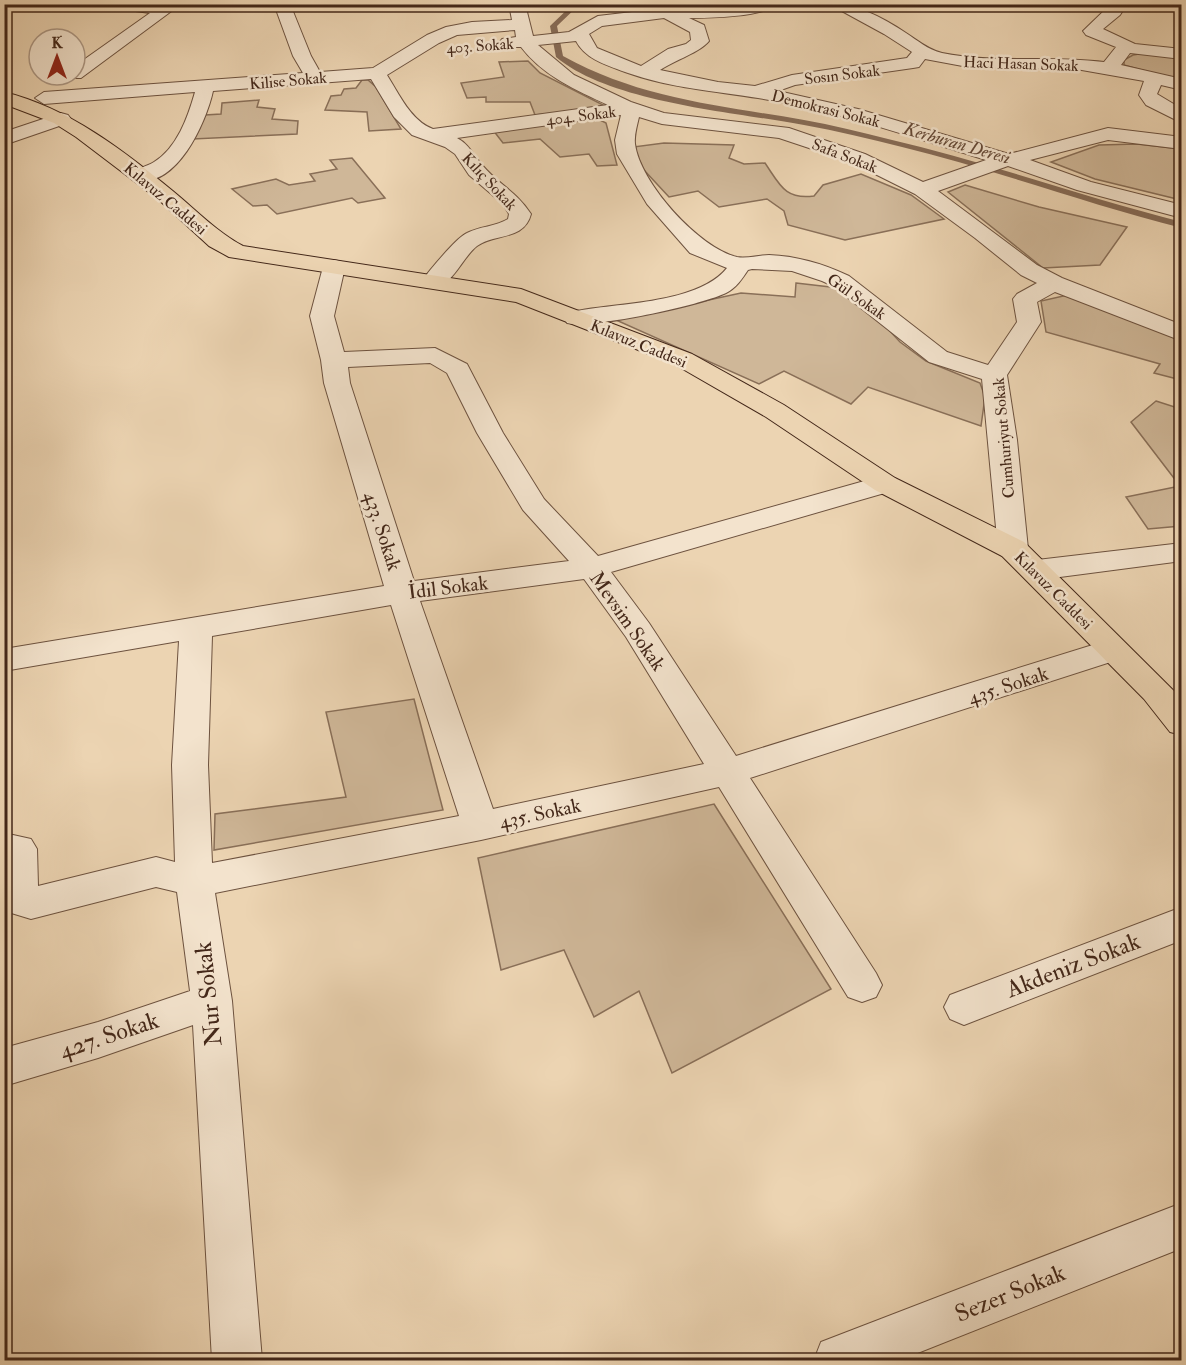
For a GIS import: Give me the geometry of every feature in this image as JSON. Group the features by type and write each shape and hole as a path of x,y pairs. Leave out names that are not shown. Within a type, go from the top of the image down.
{"main road":[{"name":"Kılavuz Caddesi","path":"4,97 36,103 61,119 140,176 217,241 237,252 521,296 683,359 775,411 885,484 1013,549 1037,570 1112,650 1156,691 1182,723"}],"street":[{"path":"121,4 169,7"},
{"path":"282,4 302,56 315,78"},
{"path":"517,4 530,36 577,36 598,21 666,9 716,13 769,4"},
{"name":"Haci Hasan Sokak","path":"837,4 891,30 921,51 959,61 999,64 1060,63 1112,69 1182,85"},
{"path":"1119,4 1114,13 1100,21 1092,32 1128,48 1182,54"},
{"path":"87,66 169,7"},
{"path":"468,8 473,18 472,27"},
{"path":"644,72 674,53 692,48 700,41 698,29 666,9"},
{"name":"Kilise Sokak","path":"36,103 377,73 433,39 472,27 530,36"},
{"name":"403. Sokak","path":"416,51 483,45 530,36"},
{"name":"Safa Sokak","path":"530,36 537,56 568,79 631,108 662,118 782,132 858,158 922,190 983,233 1029,270 1054,284 1182,334"},
{"name":"Demokrasi Sokak","path":"577,36 590,51 644,72 718,88 758,92 850,112 1001,162 1182,212"},
{"path":"1112,69 1113,60 1128,48"},
{"name":"Sosın Sokak","path":"758,92 792,80 913,63 921,51"},
{"name":"Kılıç Sokak","path":"377,73 401,113 419,131 452,143 462,150 476,171 511,200 520,214 518,222 503,231 475,237 460,248 454,260 433,282"},
{"path":"1154,77 1148,95 1153,101 1182,117"},
{"path":"36,103 58,87"},
{"path":"140,176 165,164 191,130 200,115 205,87"},
{"name":"404. Sokak","path":"428,136 631,108 631,121 624,143 632,168 696,246 717,259 740,265"},
{"path":"4,139 61,119"},
{"path":"922,190 1001,162 1108,134 1182,143"},
{"name":"Gül Sokak","path":"740,265 754,261 793,265 825,272 842,281 938,357 994,375"},
{"path":"576,318 682,299 718,288 734,276 740,265"},
{"name":"433. Sokak","path":"334,267 322,316 334,360 337,383 402,593 481,826"},
{"name":"Cumhuriyut Sokak","path":"1013,549 1005,475 1003,425 994,375 1029,322 1025,299 1054,284"},
{"name":"Mevsim Sokak","path":"334,360 435,355 458,369 490,433 532,504 592,568 638,630 862,985"},
{"name":"İdil Sokak","path":"4,660 402,593 592,568 885,484"},
{"path":"1037,570 1182,552"},
{"name":"Nur Sokak","path":"196,628 190,765 194,882 212,1001 222,1174 237,1360"},
{"name":"435. Sokak","path":"4,847 18,849 19,896 22,901 31,903 156,872 194,882 481,826 728,772 1112,650"},
{"name":"Akdeniz Sokak","path":"964,1007 1182,923"},
{"name":"427. Sokak","path":"4,1067 98,1040 212,1001"},
{"name":"Sezer Sokak","path":"839,1360 1182,1226"}],"shaded area":[{"path":"1145,53 1181,58 1181,81 1124,65 1124,60 1133,55"},
{"path":"528,61 540,73 607,107 535,115 530,102 486,102 486,97 467,98 461,83 504,77 499,62"},
{"path":"362,80 368,80 376,87 401,129 369,131 367,112 325,110 331,96 341,95 344,89 356,88"},
{"path":"259,100 257,107 275,109 272,119 298,121 297,134 193,139 205,115 221,114 222,103"},
{"path":"594,117 606,123 617,165 597,166 589,154 560,157 540,139 503,143 493,130"},
{"path":"664,143 734,145 729,158 744,164 765,163 784,189 796,196 814,196 823,185 861,174 911,195 944,219 845,240 788,225 784,211 767,199 719,207 698,191 669,197 644,170 633,147"},
{"path":"1137,144 1181,149 1181,200 1095,179 1051,162 1099,145"},
{"path":"352,158 385,198 358,203 352,198 277,214 267,205 253,206 232,189 276,179 289,185 315,181 310,174 337,169 330,160"},
{"path":"965,185 1039,207 1127,227 1100,265 1043,268 948,192"},
{"path":"796,283 839,288 876,316 900,342 926,361 980,383 985,397 981,426 868,387 851,404 784,371 759,384 616,320 741,293 795,297"},
{"path":"1072,294 1181,339 1181,380 1154,373 1160,364 1046,332 1041,301"},
{"path":"1156,401 1181,409 1181,526 1148,529 1126,497 1180,486 1131,422"},
{"path":"414,699 443,810 214,850 215,814 346,797 326,712"},
{"path":"714,804 831,989 672,1073 639,991 594,1017 564,950 501,970 478,858"}],"waterway":[{"name":"Kerburan Deresi","path":"577,4 553,26 560,57 590,74 623,87 696,105 806,123 901,144 1182,225"}]}
